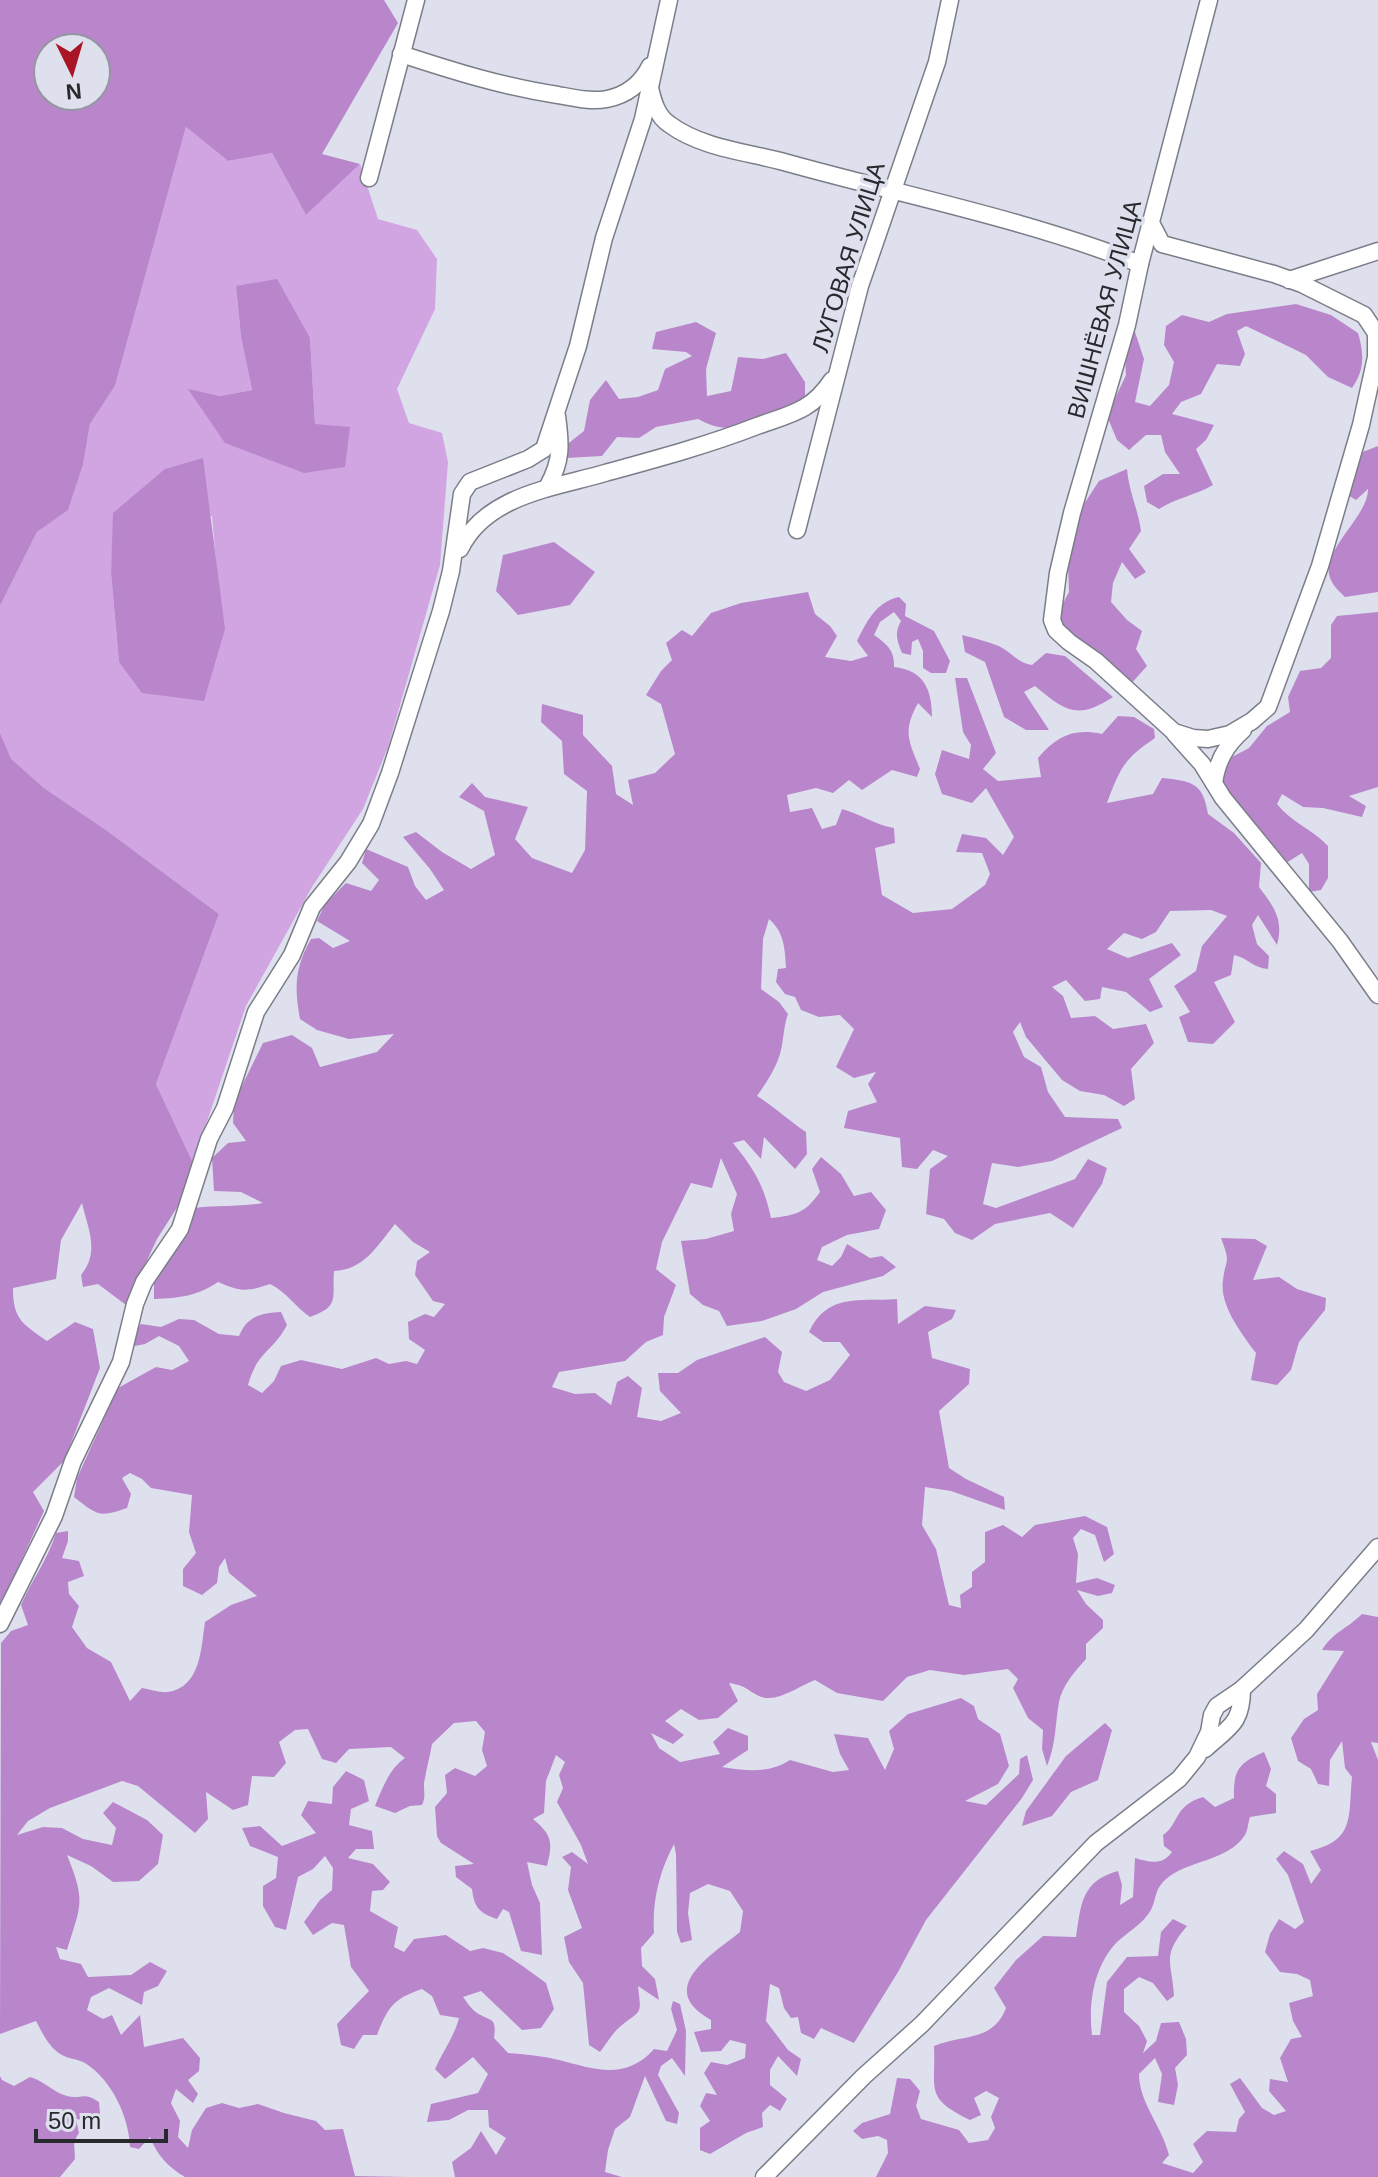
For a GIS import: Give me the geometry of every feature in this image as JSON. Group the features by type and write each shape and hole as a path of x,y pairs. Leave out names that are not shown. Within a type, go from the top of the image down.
{"street":[{"path":"369,178 416,0"},
{"path":"451,571 462,494 470,482 528,459 544,449 578,346 604,238 643,119 669,0"},
{"name":"ЛУГОВАЯ УЛИЦА","path":"797,530 860,286 937,62 950,0"},
{"name":"ВИШНЁВАЯ УЛИЦА","path":"1174,732 1096,661 1056,630 1052,620 1072,513 1127,325 1209,0"},
{"path":"401,54 478,79 586,100 608,99 642,82 655,54"},
{"path":"649,86 655,106 667,123 721,147 892,190 1092,246 1140,264"},
{"path":"1151,223 1162,244 1289,280 1364,315 1377,332 1376,357 1361,425 1320,566 1280,669 1276,692 1268,707 1230,743 1219,761 1214,783"},
{"path":"1289,280 1378,251"},
{"path":"0,1624 54,1516 73,1461 121,1362 135,1304 144,1282 180,1229 209,1139 225,1108 256,1012 292,955 312,907 348,862 371,824 415,694 451,571 466,536 479,523 513,501 548,486 601,475 797,412 811,405 837,372"},
{"path":"548,486 558,467 560,441 556,410"},
{"path":"1174,732 1208,739 1230,734 1252,721"},
{"path":"1174,732 1340,941 1378,995"},
{"path":"1197,1757 1217,1706 1242,1689 1306,1630 1378,1547"},
{"path":"764,2177 864,2076 922,2024 1096,1843 1156,1799 1235,1724 1242,1708 1242,1689"}],"shaded area":[{"path":"0,0 384,0 398,23 322,154 360,164 306,215 272,153 228,161 186,127 115,386 90,424 83,465 68,510 37,532 0,606"},
{"path":"186,127 228,161 272,153 306,215 360,164 378,219 417,230 437,259 435,309 397,389 409,423 442,433 448,462 440,565 388,747 363,809 312,887 246,1006 193,1163 156,1084 219,914 44,788 10,759 0,733 0,606 37,532 68,509 83,465 90,424 115,386","holes":["236,286 310,338 315,424 189,390 220,396 252,390 241,337","114,513 212,516 217,574 119,662 111,573"]},
{"path":"277,279 310,338 315,424 350,427 345,467 304,473 225,443 188,389 220,396 252,390 241,337 236,286"},
{"path":"1296,304 1331,315 1358,333 1362,361 1352,388 1328,377 1306,355 1246,326 1237,331 1245,354 1240,366 1217,364 1201,394 1181,402 1172,414 1214,425 1206,440 1196,449 1213,485 1159,509 1147,502 1144,486 1163,474 1180,474 1165,452 1161,435 1146,435 1129,450 1117,440 1107,416 1126,375 1124,339 1135,332 1144,359 1135,402 1150,406 1169,385 1174,362 1164,345 1166,326 1182,315 1209,322 1227,314"},
{"path":"696,322 716,333 706,369 707,396 731,391 738,357 763,359 786,353 805,382 805,412 751,427 724,428 698,419 656,427 639,438 617,437 602,456 566,458 565,446 584,431 590,400 606,380 619,399 658,390 665,369 692,356 686,352 652,349 656,332"},
{"path":"1378,446 1378,592 1345,597 1332,582 1329,571 1331,560 1366,500 1368,489 1356,500 1346,494 1360,453"},
{"path":"203,458 225,629 204,701 142,693 119,662 111,573 113,513 165,469"},
{"path":"1127,469 1141,531 1129,549 1146,572 1135,579 1122,562 1113,583 1111,602 1142,631 1136,649 1147,666 1129,686 1058,627 1059,611 1069,592 1068,564 1084,504 1099,481"},
{"path":"554,542 595,572 570,605 518,615 496,591 503,555"},
{"path":"808,592 815,614 837,636 825,657 851,661 868,656 857,641 878,608 899,597 906,604 905,616 934,631 950,661 946,673 931,673 923,668 923,651 918,639 912,642 911,655 902,653 897,637 901,621 894,612 880,622 874,635 889,648 894,667 913,672 919,677 930,698 932,717 918,703 910,722 910,743 920,769 917,777 892,770 862,790 849,780 833,793 816,788 787,795 790,812 812,808 822,829 836,825 842,809 894,828 895,843 875,848 882,895 913,913 952,909 985,885 990,874 982,853 956,852 962,834 986,838 1003,855 1014,837 986,788 972,803 942,794 935,774 942,750 969,759 971,745 963,732 955,678 967,678 996,753 983,769 998,781 1041,777 1038,758 1052,744 1074,733 1102,734 1118,716 1134,717 1154,729 1155,738 1124,765 1107,803 1153,794 1162,778 1188,782 1199,789 1208,814 1234,833 1261,863 1259,887 1276,914 1279,928 1277,945 1258,915 1252,925 1257,944 1269,956 1268,969 1234,955 1231,975 1214,982 1235,1022 1213,1044 1188,1042 1179,1017 1190,1012 1174,986 1196,971 1202,946 1227,916 1211,910 1170,911 1156,932 1142,939 1124,933 1107,949 1128,958 1172,943 1181,955 1149,979 1163,1007 1150,1012 1126,992 1102,987 1100,999 1085,1001 1066,980 1052,987 1063,996 1071,1018 1095,1016 1113,1029 1146,1024 1154,1043 1131,1069 1135,1099 1124,1106 1104,1095 1080,1091 1062,1080 1026,1037 1020,1022 1013,1032 1024,1057 1041,1067 1048,1092 1065,1117 1118,1119 1122,1128 1052,1161 1018,1167 992,1163 983,1204 996,1208 1075,1179 1088,1159 1107,1168 1102,1184 1073,1228 1050,1213 995,1224 972,1240 955,1233 944,1219 926,1214 930,1169 948,1156 933,1150 917,1169 902,1167 900,1138 844,1128 848,1111 877,1102 868,1084 876,1072 854,1078 836,1067 854,1029 840,1015 819,1017 801,1010 795,997 785,994 776,982 778,969 786,968 785,954 781,935 769,919 763,939 761,989 779,1002 788,1014 778,1060 757,1096 806,1132 807,1154 795,1169 764,1137 761,1159 744,1140 733,1143 757,1178 771,1218 800,1212 815,1199 820,1192 812,1169 821,1157 841,1174 854,1196 871,1192 886,1210 879,1229 847,1235 822,1247 817,1260 832,1266 847,1244 870,1258 882,1256 896,1267 883,1276 823,1292 796,1309 762,1321 727,1326 719,1311 703,1305 690,1294 681,1241 706,1239 734,1231 731,1214 737,1194 721,1158 712,1188 691,1183 662,1242 656,1269 676,1285 664,1317 663,1335 646,1342 625,1361 559,1372 552,1387 575,1394 595,1393 611,1405 617,1382 628,1376 642,1388 637,1417 661,1421 681,1413 660,1391 658,1373 678,1373 697,1360 765,1337 782,1352 778,1372 784,1382 806,1391 830,1380 850,1355 840,1342 823,1342 809,1332 817,1319 835,1305 858,1300 897,1299 898,1324 925,1306 956,1310 952,1319 928,1332 932,1358 970,1369 969,1384 939,1411 949,1468 1004,1497 1005,1510 951,1491 925,1487 922,1525 936,1549 949,1605 961,1608 960,1595 972,1587 972,1572 985,1562 985,1532 1003,1525 1022,1537 1035,1525 1085,1516 1107,1527 1114,1554 1104,1562 1095,1535 1081,1529 1073,1538 1078,1554 1076,1583 1097,1578 1115,1585 1112,1593 1098,1596 1077,1590 1103,1620 1103,1628 1086,1644 1086,1659 1063,1690 1047,1766 1042,1749 1043,1730 1028,1718 1013,1688 1018,1679 1008,1669 964,1675 930,1670 907,1677 883,1701 837,1693 815,1680 773,1698 759,1696 729,1683 738,1701 718,1718 699,1720 681,1709 665,1721 684,1735 673,1744 651,1733 659,1748 680,1762 720,1754 713,1742 728,1728 748,1736 748,1750 722,1767 765,1769 790,1760 833,1772 849,1770 834,1734 868,1738 885,1770 894,1749 889,1731 908,1714 961,1698 974,1706 978,1719 1000,1734 1009,1766 998,1784 965,1801 986,1805 1019,1774 1020,1759 1027,1755 1033,1780 926,1920 854,2043 821,2028 814,2039 801,2033 798,2017 791,2018 784,2008 779,1988 770,1984 766,2021 788,2050 801,2059 797,2076 778,2056 770,2070 770,2085 787,2099 780,2111 770,2105 762,2113 763,2127 710,2154 700,2150 700,2128 710,2121 700,2106 706,2093 717,2095 704,2073 711,2062 727,2065 745,2058 746,2044 730,2040 721,2051 701,2052 694,2032 711,2029 711,2020 695,2008 688,1997 688,1985 703,1962 740,1932 743,1911 730,1891 708,1884 690,1893 688,1913 692,1940 681,1943 677,1932 674,1844 658,1887 654,1933 641,1948 642,1966 655,1979 659,2000 638,1986 640,2006 637,2013 616,2031 600,2052 589,2045 583,1983 569,1962 564,1937 582,1928 568,1890 571,1867 562,1857 572,1852 588,1864 557,1802 563,1788 559,1775 565,1762 556,1755 546,1781 544,1813 533,1819 549,1840 547,1866 527,1862 540,1903 542,1955 521,1951 509,1912 503,1909 497,1919 479,1909 472,1889 456,1877 455,1866 474,1864 441,1843 437,1836 435,1807 447,1793 445,1775 455,1768 475,1776 487,1766 482,1750 485,1732 476,1721 454,1723 432,1744 422,1805 410,1806 395,1813 375,1806 390,1774 405,1758 391,1747 349,1749 336,1763 322,1759 308,1729 295,1730 279,1742 286,1763 274,1777 252,1776 248,1805 233,1810 206,1792 208,1819 195,1833 138,1786 122,1781 50,1808 28,1821 17,1835 43,1827 62,1828 83,1839 112,1845 116,1828 103,1813 113,1802 147,1820 163,1835 158,1864 139,1881 113,1882 91,1866 67,1855 77,1883 79,1903 67,1950 56,1947 60,1959 81,1964 88,1977 131,1975 150,1962 167,1971 158,1986 144,1992 142,2005 109,1988 91,1997 87,2010 103,2019 112,2015 121,2035 140,2015 144,2047 183,2038 200,2058 199,2071 188,2080 198,2094 193,2103 176,2089 171,2103 180,2121 178,2137 188,2148 192,2130 206,2108 222,2103 239,2108 258,2104 316,2121 325,2130 343,2129 355,2176 408,2177 185,2177 164,2160 150,2137 139,2149 130,2147 126,2124 111,2089 85,2063 53,2049 36,2021 0,2034 1,1643 11,1631 28,1625 21,1605 56,1533 68,1531 62,1558 79,1561 84,1576 68,1582 69,1594 79,1606 72,1627 87,1648 111,1662 130,1701 142,1688 168,1692 187,1683 197,1665 205,1622 231,1605 257,1596 229,1573 225,1558 219,1567 217,1583 202,1595 183,1586 183,1569 196,1553 189,1532 192,1495 151,1488 130,1473 122,1478 131,1494 127,1508 99,1513 74,1497 77,1478 118,1388 156,1367 172,1370 189,1361 179,1346 159,1336 135,1346 132,1335 141,1324 161,1327 179,1319 194,1320 219,1334 239,1336 246,1324 256,1317 281,1312 287,1325 256,1365 248,1385 262,1393 274,1381 281,1366 301,1360 342,1369 376,1358 389,1364 406,1361 417,1364 425,1350 409,1339 408,1322 425,1314 434,1317 445,1304 433,1301 415,1275 417,1261 430,1252 413,1242 395,1224 362,1261 344,1270 334,1271 330,1305 310,1317 270,1284 244,1290 218,1282 188,1295 154,1299 154,1280 181,1242 195,1208 263,1203 241,1192 214,1191 212,1158 228,1143 246,1141 233,1123 234,1102 263,1043 292,1035 312,1048 320,1067 377,1052 394,1034 349,1039 317,1030 300,1019 298,1008 299,968 311,939 319,938 333,948 350,941 317,921 325,904 346,883 371,891 379,880 362,863 366,849 408,867 415,886 426,900 444,890 403,837 416,832 471,869 495,855 484,811 459,797 472,783 485,797 528,807 515,839 532,858 572,873 585,850 587,791 564,774 562,741 541,722 542,704 583,715 583,735 612,766 616,794 633,805 628,780 655,773 675,754 661,704 646,695 672,660 666,643 682,630 692,636 711,613 741,603"},
{"path":"1378,612 1378,787 1349,796 1366,806 1362,817 1303,807 1282,794 1277,804 1328,846 1328,878 1321,890 1309,892 1309,864 1302,853 1283,865 1218,783 1232,757 1249,748 1267,726 1290,712 1288,697 1300,671 1321,668 1331,658 1331,625 1337,616"},
{"path":"962,635 996,645 1032,665 1046,653 1065,656 1113,697 1090,709 1071,710 1035,686 1024,692 1049,730 1026,730 1004,717 985,662 965,652"},
{"path":"0,733 11,759 44,788 219,914 156,1084 193,1163 178,1206 157,1239 126,1305 98,1284 83,1287 81,1275 91,1249 82,1203 61,1240 56,1279 13,1288 17,1314 47,1341 75,1322 93,1329 100,1368 64,1461 33,1492 44,1511 0,1607"},
{"path":"1221,1238 1255,1239 1267,1246 1253,1280 1279,1277 1297,1289 1326,1298 1325,1310 1299,1342 1291,1370 1277,1385 1251,1380 1256,1353 1233,1319 1224,1299 1227,1257"},
{"path":"1362,1614 1378,1617 1378,1743 1371,1742 1378,1760 1378,2177 876,2177 888,2153 887,2140 878,2136 862,2139 853,2131 862,2123 890,2114 897,2078 910,2079 920,2091 916,2106 921,2119 959,2130 969,2143 988,2140 995,2128 991,2117 999,2098 986,2091 974,2098 981,2115 970,2120 945,2105 939,2099 934,2083 934,2046 976,2035 993,2027 1006,2008 994,1988 1016,1960 1043,1936 1076,1937 1085,1896 1106,1875 1118,1871 1122,1885 1120,1905 1133,1897 1135,1858 1155,1862 1168,1856 1172,1852 1164,1846 1163,1835 1181,1810 1203,1797 1215,1807 1234,1798 1239,1769 1264,1752 1271,1769 1266,1786 1276,1794 1276,1813 1250,1817 1246,1833 1238,1844 1218,1856 1174,1873 1161,1884 1149,1913 1117,1942 1103,1962 1094,1986 1091,2023 1092,2035 1100,2035 1107,1982 1127,1957 1158,1956 1161,1932 1173,1919 1187,1926 1171,1953 1174,1996 1167,2001 1153,1983 1139,1977 1124,1989 1124,2012 1139,2026 1147,2041 1143,2053 1156,2041 1161,2023 1179,2022 1186,2039 1187,2055 1175,2068 1178,2085 1174,2105 1158,2102 1162,2074 1155,2058 1139,2074 1143,2095 1169,2155 1162,2163 1193,2173 1203,2162 1193,2144 1207,2131 1236,2132 1239,2119 1245,2112 1230,2084 1240,2078 1262,2108 1274,2115 1286,2111 1269,2091 1270,2079 1288,2082 1280,2058 1291,2039 1302,2037 1293,2021 1289,2003 1313,1996 1310,1980 1297,1974 1280,1972 1265,1952 1270,1934 1279,1919 1295,1929 1304,1922 1288,1875 1276,1859 1284,1851 1303,1864 1311,1884 1321,1870 1310,1851 1325,1846 1342,1833 1349,1815 1352,1777 1345,1768 1342,1741 1330,1760 1329,1786 1318,1784 1311,1769 1298,1761 1291,1738 1304,1719 1318,1710 1317,1694 1344,1651 1322,1650 1330,1639"},
{"path":"1105,1723 1112,1730 1098,1780 1071,1792 1052,1816 1022,1826 1026,1811 1066,1756"},
{"path":"346,1771 364,1780 369,1801 351,1809 349,1825 372,1831 374,1849 356,1849 348,1858 373,1864 390,1882 383,1890 372,1891 370,1911 398,1927 394,1947 404,1952 414,1939 446,1935 470,1951 483,1948 503,1953 546,1983 554,2009 541,2028 522,2030 481,1991 463,1997 475,2011 494,2023 494,2038 508,2053 546,2057 597,2069 621,2069 643,2059 654,2049 667,2051 677,2030 671,2009 673,2001 680,2004 686,2031 685,2076 672,2058 661,2066 658,2075 679,2113 677,2124 666,2121 645,2076 630,2117 615,2129 608,2150 605,2172 622,2177 455,2177 452,2162 471,2148 481,2131 496,2155 506,2138 489,2127 488,2110 468,2110 449,2120 427,2122 431,2104 478,2093 488,2074 473,2057 445,2079 435,2069 459,2018 440,2015 432,1996 422,1989 404,1996 393,2005 377,2035 363,2035 354,2049 341,2045 337,2024 369,1991 351,1967 344,1925 332,1923 313,1935 304,1922 320,1900 332,1890 333,1868 325,1856 313,1869 298,1877 286,1930 275,1927 263,1906 263,1886 276,1878 278,1857 250,1846 242,1828 260,1826 282,1846 316,1833 301,1815 308,1801 332,1804 333,1787"},
{"path":"0,2076 14,2086 30,2077 62,2094 85,2096 99,2102 100,2114 89,2121 76,2119 79,2133 74,2141 75,2159 60,2177 0,2177"}]}
